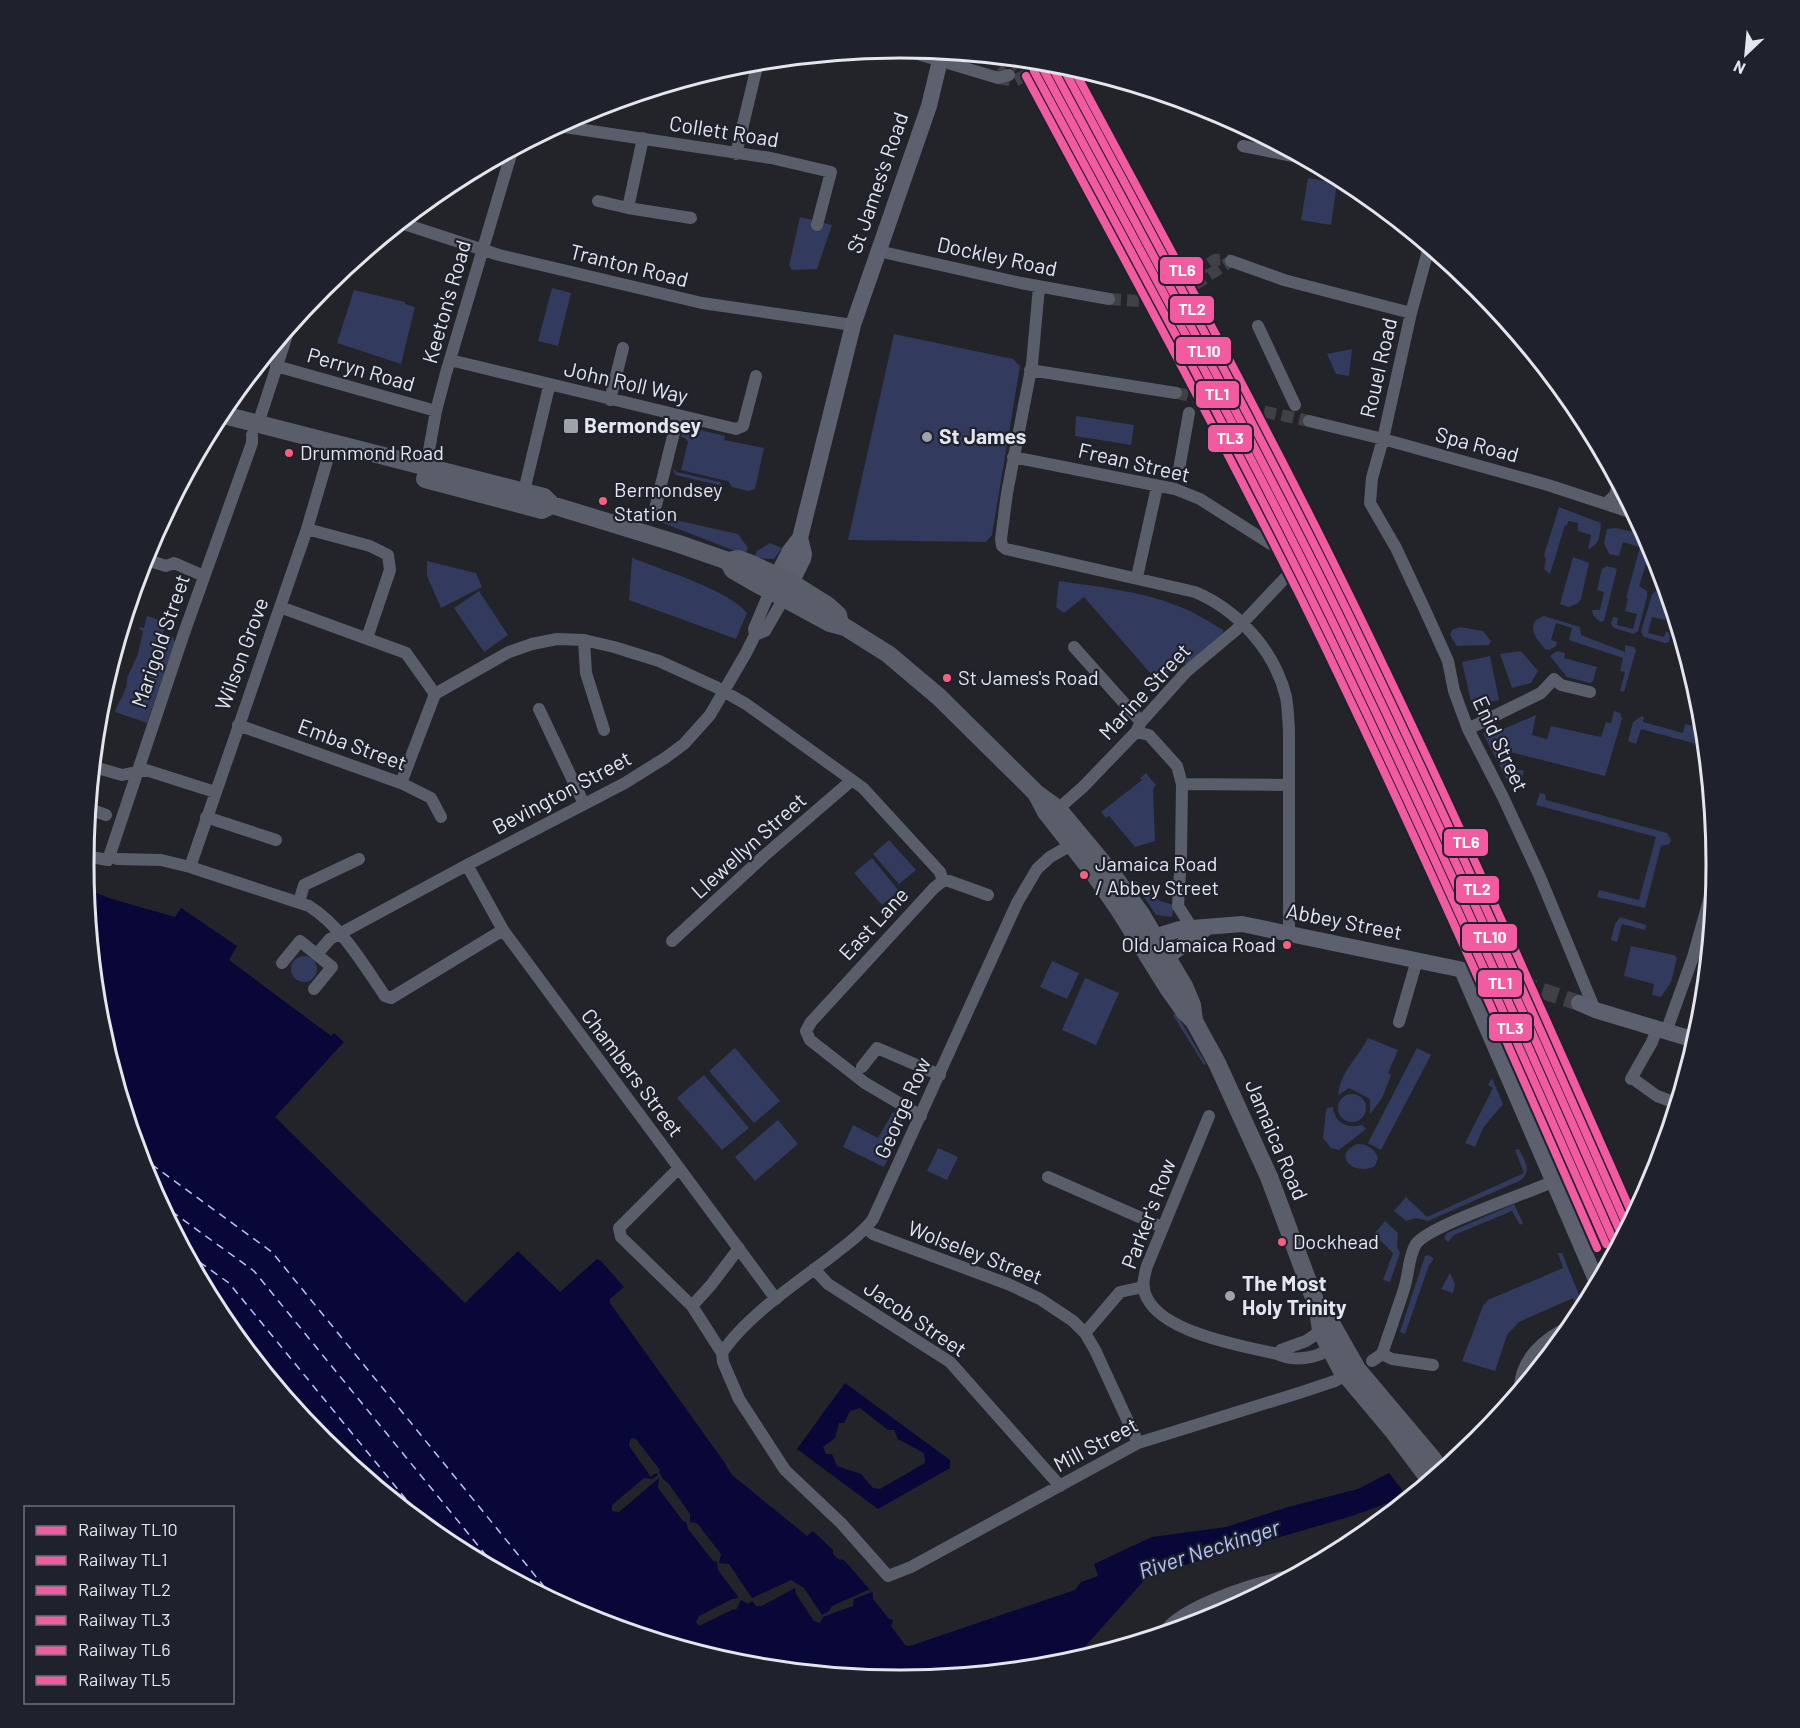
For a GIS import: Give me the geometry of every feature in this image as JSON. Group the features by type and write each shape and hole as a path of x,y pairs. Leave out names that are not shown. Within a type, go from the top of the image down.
{"main road":[{"name":"Jamaica Road","path":"229,418 255,430 329,454 542,510 552,505"},
{"name":"Jamaica Road","path":"223,427 255,430 426,467 544,496 552,505 728,561 740,559 830,623 840,624 888,654 919,679 959,715 1036,792 1058,809 1112,874 1161,962 1185,1012 1194,1022 1217,1063 1251,1133 1269,1176 1323,1334 1364,1365 1437,1465"},
{"name":"Jamaica Road","path":"1036,792 1046,812 1147,940"},
{"name":"Jamaica Road","path":"1364,1365 1394,1432 1426,1474"}],"street":[{"name":"St James's Road","path":"781,587 789,551 800,538 853,325 929,106 940,60"},
{"path":"951,60 998,78 1009,75"},
{"path":"736,154 756,72"},
{"name":"Collett Road","path":"574,128 771,158 831,172 817,225"},
{"path":"628,208 643,138"},
{"path":"1243,146 1277,153"},
{"name":"Keeton's Road","path":"426,467 436,411 509,160"},
{"path":"598,201 691,218"},
{"name":"Tranton Road","path":"409,226 482,250 702,303 853,325"},
{"name":"Dockley Road","path":"878,251 1039,287 1109,299"},
{"name":"Rouel Road","path":"1369,497 1411,313 1427,255"},
{"path":"1231,261 1284,280 1411,313"},
{"path":"1039,287 1030,370 1002,527 1002,546 1006,549 1195,592 1213,599 1243,624 1262,646 1286,698 1289,729 1289,934"},
{"path":"1258,326 1295,405"},
{"path":"255,430 283,347"},
{"path":"610,400 623,348"},
{"name":"John Roll Way","path":"450,360 678,416 740,428 744,422 756,376"},
{"name":"Perryn Road","path":"276,366 436,411"},
{"path":"1030,370 1176,393"},
{"path":"524,491 548,391"},
{"path":"1176,482 1189,414"},
{"path":"656,505 678,416"},
{"name":"Spa Road","path":"1309,421 1548,485 1623,510"},
{"name":"Marigold Street","path":"113,859 132,789 255,430"},
{"name":"Wilson Grove","path":"190,867 307,529 329,454"},
{"name":"Frean Street","path":"1014,457 1157,487 1176,482 1269,543"},
{"path":"1137,577 1157,487"},
{"path":"1606,504 1615,495"},
{"name":"Enid Street","path":"1369,497 1370,503 1396,548 1448,661 1454,692 1468,729 1540,877 1595,1010"},
{"path":"307,529 370,546 388,555 390,570 367,638"},
{"path":"154,562 166,566 174,563 204,576"},
{"name":"Marine Street","path":"1058,809 1083,787 1186,672 1243,624 1286,577"},
{"name":"Bevington Street","path":"317,954 330,939 625,783 684,744 710,715 755,635 765,631 781,587"},
{"path":"280,607 406,653 435,694"},
{"path":"401,783 435,694 487,664 532,644 557,639 584,640 614,646 659,661 724,692 793,736 863,788 937,870 943,881 956,882 988,894"},
{"path":"584,640 586,673 604,730"},
{"path":"1074,646 1139,727 1178,766 1182,784 1182,844 1178,906 1199,928"},
{"path":"1468,729 1541,693 1554,679 1561,685 1590,692"},
{"path":"539,709 584,804"},
{"name":"Emba Street","path":"238,725 401,783 431,798 441,817"},
{"path":"100,769 122,776 146,770 215,792"},
{"name":"Llewellyn Street","path":"672,941 764,856 852,780"},
{"path":"1182,784 1289,785"},
{"path":"96,811 106,815"},
{"path":"206,817 276,840"},
{"name":"George Row","path":"722,1353 729,1341 776,1299 866,1228 879,1209 1017,903 1037,869 1050,857 1071,844"},
{"path":"94,857 161,860 299,902 319,912 340,934 385,996 391,999 503,930"},
{"path":"299,902 304,885 359,859"},
{"name":"Chambers Street","path":"467,865 503,930 776,1299"},
{"name":"East Lane","path":"921,1116 864,1082 810,1040 806,1031 811,1022 943,881"},
{"path":"1670,1101 1657,1096 1631,1078 1661,1030 1693,957 1704,916"},
{"name":"Abbey Street","path":"1147,940 1199,928 1242,924 1468,971 1554,1181"},
{"name":"Abbey Street","path":"1161,962 1199,928"},
{"path":"282,963 300,941 317,954 332,967 314,989"},
{"path":"1399,1022 1417,960"},
{"path":"1579,1003 1686,1037"},
{"path":"862,1067 877,1048 940,1075"},
{"name":"Parker's Row","path":"1085,1333 1120,1292 1143,1287 1147,1266 1162,1227 1209,1116"},
{"path":"679,1168 619,1228 621,1237 692,1306 722,1353"},
{"path":"1048,1177 1162,1227"},
{"path":"1364,1365 1405,1287 1411,1254 1417,1242 1432,1232 1554,1181 1596,1271"},
{"name":"Wolseley Street","path":"866,1228 873,1234 1008,1284 1060,1311 1085,1333 1138,1443"},
{"path":"692,1306 711,1286 739,1248"},
{"name":"Jacob Street","path":"814,1269 828,1284 950,1362 1060,1486"},
{"path":"1143,1287 1152,1306 1161,1314 1177,1324 1214,1340 1290,1359 1307,1357 1323,1334"},
{"path":"1277,1354 1281,1350 1323,1334"},
{"path":"1523,1373 1530,1357 1543,1341 1552,1336"},
{"name":"Mill Street","path":"722,1353 723,1362 739,1399 785,1470 841,1523 888,1576 901,1572 1138,1443 1302,1392 1364,1365"},
{"path":"1364,1365 1392,1359 1433,1365"},
{"path":"1172,1622 1194,1608 1260,1584"}],"shaded area":[{"path":"1308,178 1328,181 1336,187 1331,225 1301,220"},
{"path":"800,217 832,225 817,269 791,270 789,266"},
{"path":"552,288 571,293 558,346 538,341"},
{"path":"354,290 405,302 415,307 401,364 337,343"},
{"path":"894,334 1013,359 1020,366 992,535 986,542 848,540"},
{"path":"1352,349 1349,376 1336,374 1327,354"},
{"path":"1076,416 1134,425 1131,445 1075,436"},
{"path":"684,426 725,436 724,440 764,448 755,489 748,491 732,487 728,481 681,470 688,442 681,437"},
{"path":"673,469 677,472 720,482 723,486 675,475"},
{"path":"1559,507 1601,523 1599,539 1588,549 1591,535 1578,531 1578,523 1568,521 1550,574 1544,569 1546,559 1544,555"},
{"path":"658,516 738,534 748,548 745,555 658,521"},
{"path":"1616,528 1633,532 1640,547 1623,542 1619,556 1609,554 1604,543 1607,529"},
{"path":"770,543 782,548 774,559 754,558 757,551"},
{"path":"1640,547 1647,563 1639,586 1647,591 1647,597 1638,631 1634,634 1614,628 1611,624 1613,617 1618,618 1617,625 1633,629 1637,614 1625,611 1628,599 1626,598"},
{"path":"1573,557 1589,563 1581,599 1569,607 1560,604"},
{"path":"632,558 694,581 739,605 747,613 736,639 629,600"},
{"path":"427,561 476,573 482,587 441,608 427,576"},
{"path":"1607,566 1617,569 1604,621 1600,622 1593,615 1592,610 1600,610 1604,592 1597,590 1602,569"},
{"path":"1059,581 1119,590 1164,601 1184,608 1223,630 1223,633 1188,666 1182,661 1158,682 1084,597 1064,613 1056,607"},
{"path":"1657,588 1666,616 1665,620 1652,617 1648,633 1664,637 1666,631 1668,632 1669,642 1665,643 1644,637 1641,632 1652,594"},
{"path":"479,591 508,635 484,652 454,608"},
{"path":"147,616 166,622 163,633 173,637 175,642 147,723 115,712 138,654 143,631 139,629 144,628"},
{"path":"1544,616 1580,627 1581,635 1625,652 1625,645 1634,647 1636,650 1624,692 1620,691 1625,672 1620,671 1623,658 1569,640 1572,628 1556,623 1551,640 1557,642 1556,646 1549,650 1545,649 1533,632 1536,620"},
{"path":"1460,627 1483,631 1491,641 1489,645 1457,646 1450,635 1452,630"},
{"path":"1521,651 1538,671 1531,683 1512,688 1500,654"},
{"path":"1557,651 1565,653 1564,658 1597,667 1593,681 1590,683 1567,677 1550,656"},
{"path":"1490,656 1499,700 1472,706 1462,662"},
{"path":"1614,711 1620,713 1622,719 1605,776 1510,752 1506,766 1524,771 1522,778 1516,777 1509,784 1483,733 1490,729 1494,733 1536,715 1532,735 1547,739 1551,726 1601,737 1606,722 1611,723"},
{"path":"1642,716 1644,717 1643,722 1683,733 1685,724 1693,726 1696,744 1641,729 1636,744 1628,741 1633,722"},
{"path":"1146,773 1156,785 1153,789 1155,841 1135,847 1109,816 1106,818 1101,812 1142,780 1140,778"},
{"path":"1540,793 1545,794 1546,800 1667,833 1671,840 1669,844 1661,846 1645,908 1597,897 1599,890 1639,900 1656,837 1536,805"},
{"path":"889,840 916,870 899,884 873,854"},
{"path":"872,858 899,891 882,905 854,873"},
{"path":"1131,877 1160,901 1174,905 1172,917 1156,915"},
{"path":"1620,917 1646,925 1645,930 1622,924 1617,942 1611,940 1615,924"},
{"path":"1631,946 1674,955 1677,958 1671,982 1661,997 1652,995 1654,984 1624,976"},
{"path":"304,956 313,960 317,969 313,978 304,982 295,978 291,969 295,960"},
{"path":"1052,961 1079,973 1067,999 1040,987"},
{"path":"1085,978 1119,993 1096,1045 1062,1030"},
{"path":"1176,1013 1206,1064 1204,1065 1173,1015"},
{"path":"1368,1038 1398,1050 1388,1073 1391,1075 1382,1098 1370,1114 1370,1099 1349,1088 1338,1095 1346,1071"},
{"path":"735,1048 780,1101 754,1123 709,1071"},
{"path":"1417,1048 1431,1055 1381,1150 1368,1143"},
{"path":"704,1075 749,1128 722,1150 677,1098"},
{"path":"1492,1078 1503,1104 1483,1128 1475,1147 1465,1143 1493,1088 1488,1085"},
{"path":"1352,1094 1362,1098 1366,1108 1362,1118 1352,1122 1342,1118 1338,1108 1342,1098"},
{"path":"1333,1107 1336,1117 1343,1124 1362,1125 1366,1129 1339,1150 1331,1148 1323,1138 1326,1111 1327,1108"},
{"path":"893,1112 901,1116 903,1127 884,1167 843,1147 853,1125 878,1138"},
{"path":"778,1120 798,1144 755,1181 735,1157"},
{"path":"1357,1144 1372,1149 1378,1158 1375,1166 1360,1169 1349,1164 1346,1154"},
{"path":"938,1148 958,1157 947,1180 927,1171"},
{"path":"1519,1149 1527,1170 1519,1181 1428,1221 1416,1218 1406,1221 1394,1211 1406,1197 1427,1217 1524,1173 1515,1150"},
{"path":"1514,1204 1523,1223 1520,1225 1512,1211 1454,1235 1448,1242 1444,1238 1447,1233"},
{"path":"1385,1221 1398,1233 1397,1246 1400,1253 1390,1282 1383,1280 1393,1253 1374,1234"},
{"path":"1558,1253 1562,1253 1580,1296 1576,1303 1573,1298 1519,1322 1507,1335 1495,1371 1462,1361 1483,1306 1488,1300 1563,1268"},
{"path":"1429,1255 1434,1259 1429,1265 1405,1334 1400,1332 1425,1256"},
{"path":"1450,1273 1455,1284 1453,1293 1441,1289"}],"water":[{"name":"River Neckinger","path":"95,892 175,917 181,908 237,946 229,960 331,1036 334,1033 344,1042 275,1117 465,1303 518,1251 560,1292 597,1259 601,1261 624,1287 610,1299 610,1303 732,1475 807,1536 813,1531 833,1550 833,1554 838,1559 844,1560 873,1593 873,1599 889,1619 893,1620 891,1626 905,1645 910,1646 1075,1590 1081,1582 1098,1576 1094,1564 1152,1537 1226,1527 1288,1507 1358,1489 1389,1473 1404,1492 1392,1502 1352,1516 1148,1576 1084,1648 1005,1663 953,1668 900,1670 847,1668 795,1663 743,1654 641,1627 544,1586 497,1562 452,1534 369,1470 330,1434 261,1354 230,1312 202,1267 156,1172 137,1123 122,1072 101,969"},
{"path":"845,1383 950,1460 950,1468 878,1509 797,1449","holes":["860,1408 888,1430 894,1430 898,1439 924,1453 925,1463 880,1489 873,1488 861,1474 837,1466 832,1454 826,1454 823,1447 835,1438 839,1423 844,1423 850,1411"]}],"pier":[{"path":"632,1438 636,1439 660,1470 664,1480 690,1514 690,1522 697,1523 721,1554 719,1563 729,1564 752,1598 791,1580 804,1588 822,1615 832,1606 870,1589 872,1592 854,1599 853,1606 823,1617 820,1623 814,1621 796,1594 795,1588 762,1606 756,1606 752,1601 748,1604 741,1600 736,1610 699,1626 696,1622 699,1616 732,1599 739,1598 718,1570 717,1562 713,1561 688,1529 686,1522 658,1488 659,1478 619,1512 612,1511 612,1505 644,1478 652,1479 658,1475 656,1473 651,1477 629,1446"}],"ferry route":[{"path":"154,1166 272,1252 543,1586"},
{"path":"175,1214 254,1271 486,1555"},
{"path":"200,1262 229,1283 407,1501"}],"tunnel":[{"path":"998,78 1011,66"},
{"path":"998,78 1014,81 1036,70"},
{"path":"1167,296 1172,288 1215,260 1231,261"},
{"path":"1109,299 1155,302 1167,296 1177,296 1231,261"},
{"path":"1176,393 1309,421"},
{"path":"1269,543 1298,562 1286,577"},
{"path":"1473,972 1525,985 1579,1003"}],"railway":[{"path":"1034,70 1087,185 1134,276 1270,503 1335,628 1467,916 1610,1243"},
{"path":"1074,78 1233,380 1393,698 1485,893 1625,1213"}],"rail line":[{"name":"TL3","path":"1034,71 1208,397 1309,594 1424,836 1606,1244"},
{"name":"TL1","path":"1045,72 1216,393 1356,670 1506,995 1613,1238"},
{"name":"TL10","path":"1056,74 1224,389 1325,586 1440,828 1618,1227"},
{"name":"TL5","path":"1026,76 1200,401 1340,678 1416,840 1597,1248"},
{"name":"TL2","path":"1068,77 1233,387 1372,662 1520,983 1623,1217"},
{"name":"TL6","path":"1079,79 1244,387 1342,580 1455,817 1629,1206"}],"place":[{"name":"Bermondsey","path":"571,426"},
{"name":"St James","path":"927,437"},
{"name":"Drummond Road","path":"289,453"},
{"name":"Bermondsey Station","path":"603,501"},
{"name":"St James's Road","path":"947,678"},
{"name":"Jamaica Road / Abbey Street","path":"1084,875"},
{"name":"Old Jamaica Road","path":"1287,945"},
{"name":"Dockhead","path":"1282,1242"},
{"name":"The Most Holy Trinity","path":"1230,1296"}]}
